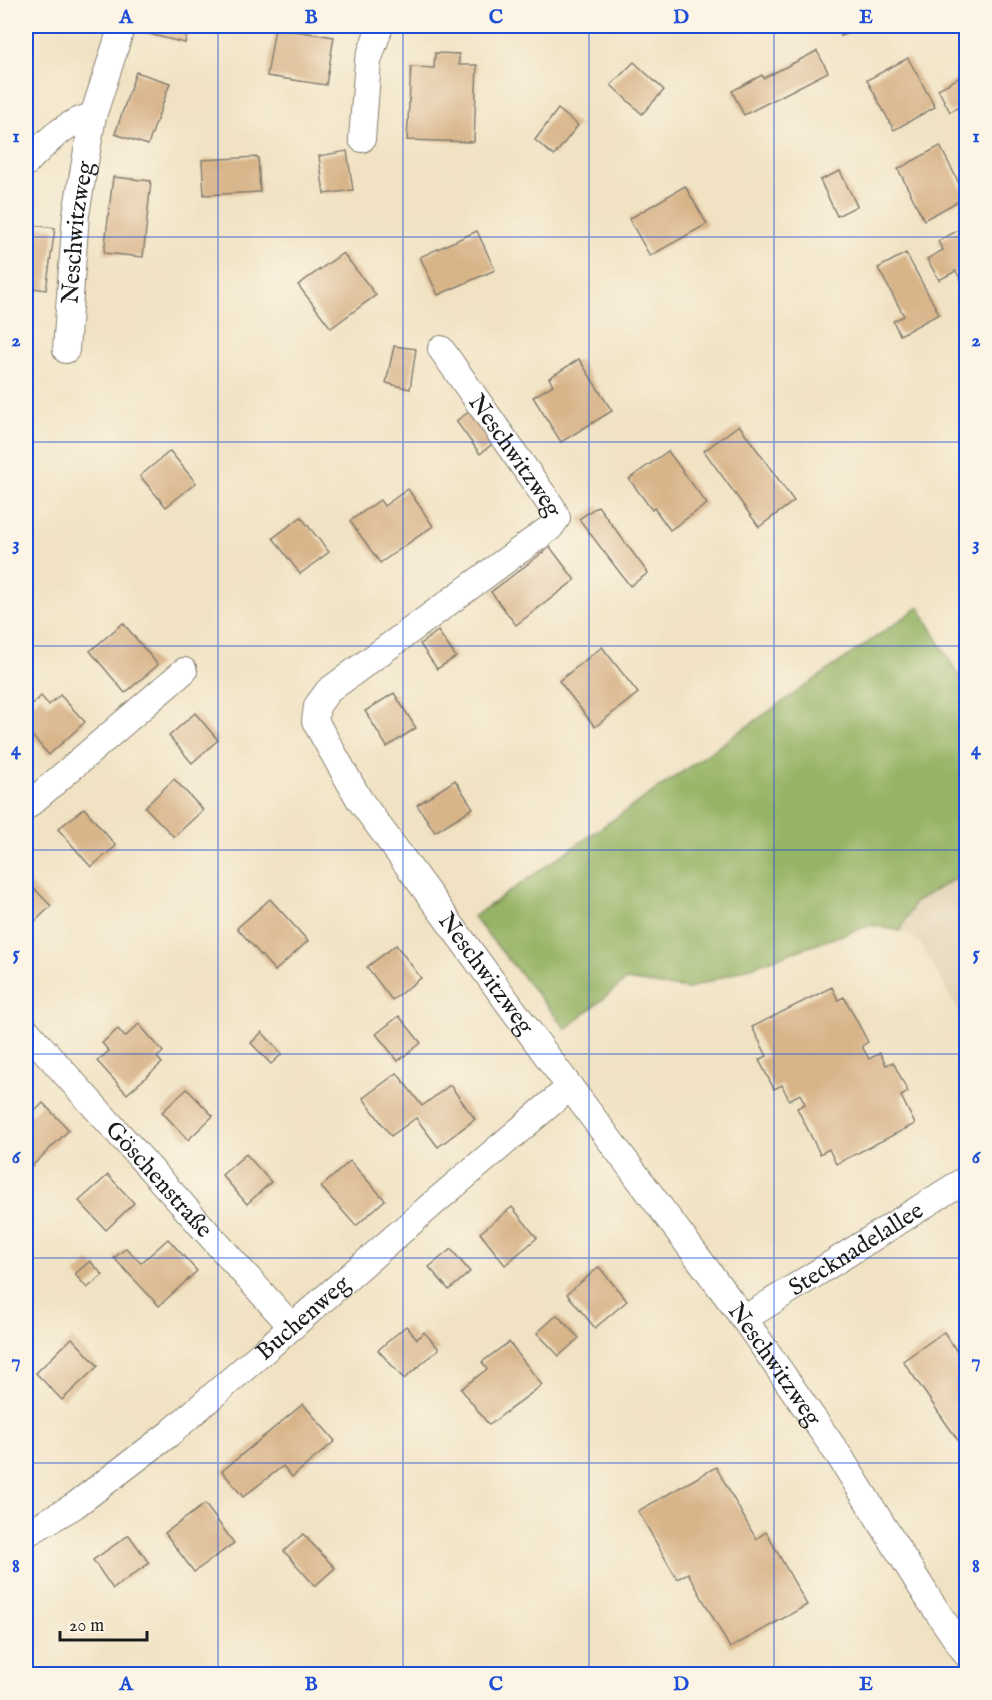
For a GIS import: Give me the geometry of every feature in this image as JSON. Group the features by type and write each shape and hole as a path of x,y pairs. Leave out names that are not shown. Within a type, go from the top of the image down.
{"street":[{"name":"Neschwitzweg","path":"66,350 76,214 93,116 122,26"},
{"path":"362,139 368,61 380,26"},
{"name":"Neschwitzweg","path":"26,163 55,134 76,120 93,116"},
{"name":"Neschwitzweg","path":"441,349 552,507 556,518 550,528 328,691 317,706 315,722 359,799 744,1319 840,1457 930,1602 966,1654"},
{"path":"26,807 184,671"},
{"name":"Göschenstraße","path":"26,1030 292,1327"},
{"name":"Buchenweg","path":"26,1534 74,1506 169,1434 570,1087"},
{"name":"Stecknadelallee","path":"744,1319 966,1179"}],"shaded area":[{"path":"966,872 966,1024 920,943 900,931 915,902"}],"green space":[{"path":"919,607 966,689 966,872 915,902 900,931 871,925 688,989 626,980 566,1029 473,917"}],"building":[{"path":"147,26 189,26 185,43 145,33"},
{"path":"835,26 863,26 841,36"},
{"path":"275,28 334,37 326,85 267,76"},
{"path":"817,51 828,72 744,115 732,91 762,75 764,78"},
{"path":"435,53 459,54 459,65 477,65 474,142 407,140 411,67 434,68"},
{"path":"908,58 935,107 894,130 867,80"},
{"path":"634,62 664,90 642,114 611,85"},
{"path":"136,72 170,83 148,145 115,134"},
{"path":"966,74 966,103 950,112 938,89"},
{"path":"558,109 578,125 554,156 535,140"},
{"path":"940,146 966,197 924,220 898,169"},
{"path":"347,151 353,190 324,194 319,156"},
{"path":"258,157 260,192 204,195 202,160"},
{"path":"840,171 857,206 837,216 820,180"},
{"path":"113,177 151,181 143,257 104,253"},
{"path":"685,186 707,224 650,256 629,219"},
{"path":"26,224 55,228 46,290 26,287"},
{"path":"966,226 966,284 964,285 956,271 939,280 927,259 943,250 938,241"},
{"path":"477,231 495,270 438,295 420,257"},
{"path":"343,253 376,295 331,328 298,285"},
{"path":"906,253 939,314 900,335 893,321 904,316 878,268"},
{"path":"394,346 416,349 410,389 386,383"},
{"path":"579,359 612,411 561,442 533,397 553,385 549,378"},
{"path":"469,412 492,444 480,454 456,421"},
{"path":"739,425 794,501 759,527 704,451"},
{"path":"170,451 196,483 166,507 140,476"},
{"path":"668,451 707,504 670,530 629,479"},
{"path":"408,489 433,526 380,563 350,521 380,500 384,506"},
{"path":"598,506 648,573 630,586 579,519"},
{"path":"301,517 329,552 300,574 273,538"},
{"path":"550,547 575,580 516,625 491,592"},
{"path":"123,623 158,665 125,693 90,651"},
{"path":"438,631 456,657 437,669 420,644"},
{"path":"602,647 638,693 595,727 559,681"},
{"path":"394,693 416,728 387,747 365,711"},
{"path":"60,695 85,722 49,755 26,729 26,710 41,696 49,705"},
{"path":"195,713 218,740 192,763 169,736"},
{"path":"174,779 203,810 174,837 145,807"},
{"path":"455,780 473,808 435,832 417,805"},
{"path":"84,808 116,846 91,867 58,829"},
{"path":"26,880 51,906 26,930"},
{"path":"270,899 308,941 275,971 237,928"},
{"path":"396,945 421,978 392,1000 367,967"},
{"path":"832,987 838,1000 844,997 868,1042 862,1046 869,1059 880,1053 886,1065 893,1062 908,1092 901,1096 915,1124 836,1164 829,1149 820,1154 797,1108 805,1104 800,1094 789,1100 782,1085 774,1089 759,1060 767,1056 752,1027"},
{"path":"399,1016 421,1043 398,1061 376,1034"},
{"path":"139,1024 163,1052 157,1057 162,1063 127,1094 97,1061 109,1051 102,1043 118,1029 125,1037"},
{"path":"262,1032 282,1054 271,1064 251,1043"},
{"path":"397,1073 422,1106 450,1085 475,1119 438,1147 416,1118 391,1136 363,1098"},
{"path":"187,1089 213,1116 188,1140 162,1112"},
{"path":"43,1103 69,1130 31,1167 26,1161 26,1120"},
{"path":"246,1154 271,1182 247,1204 222,1175"},
{"path":"350,1161 385,1200 356,1226 321,1187"},
{"path":"108,1175 134,1203 106,1230 79,1201"},
{"path":"512,1207 537,1238 505,1265 480,1233"},
{"path":"168,1239 197,1271 159,1306 114,1258 126,1248 141,1263"},
{"path":"451,1249 470,1272 449,1290 429,1267"},
{"path":"90,1261 103,1275 87,1288 75,1274"},
{"path":"599,1267 627,1301 595,1328 567,1294"},
{"path":"557,1315 579,1338 559,1356 537,1333"},
{"path":"406,1326 417,1339 424,1332 439,1349 404,1379 378,1350"},
{"path":"944,1332 966,1365 966,1452 903,1361"},
{"path":"72,1338 98,1366 62,1400 36,1373"},
{"path":"509,1342 542,1385 489,1425 461,1389 487,1369 482,1362"},
{"path":"303,1404 335,1441 292,1477 283,1466 243,1497 222,1471"},
{"path":"716,1467 756,1539 766,1532 807,1605 730,1648 688,1573 677,1579 638,1511"},
{"path":"205,1504 234,1543 194,1572 165,1533"},
{"path":"303,1534 335,1568 315,1586 284,1551"},
{"path":"129,1535 149,1563 113,1589 93,1560"}]}
